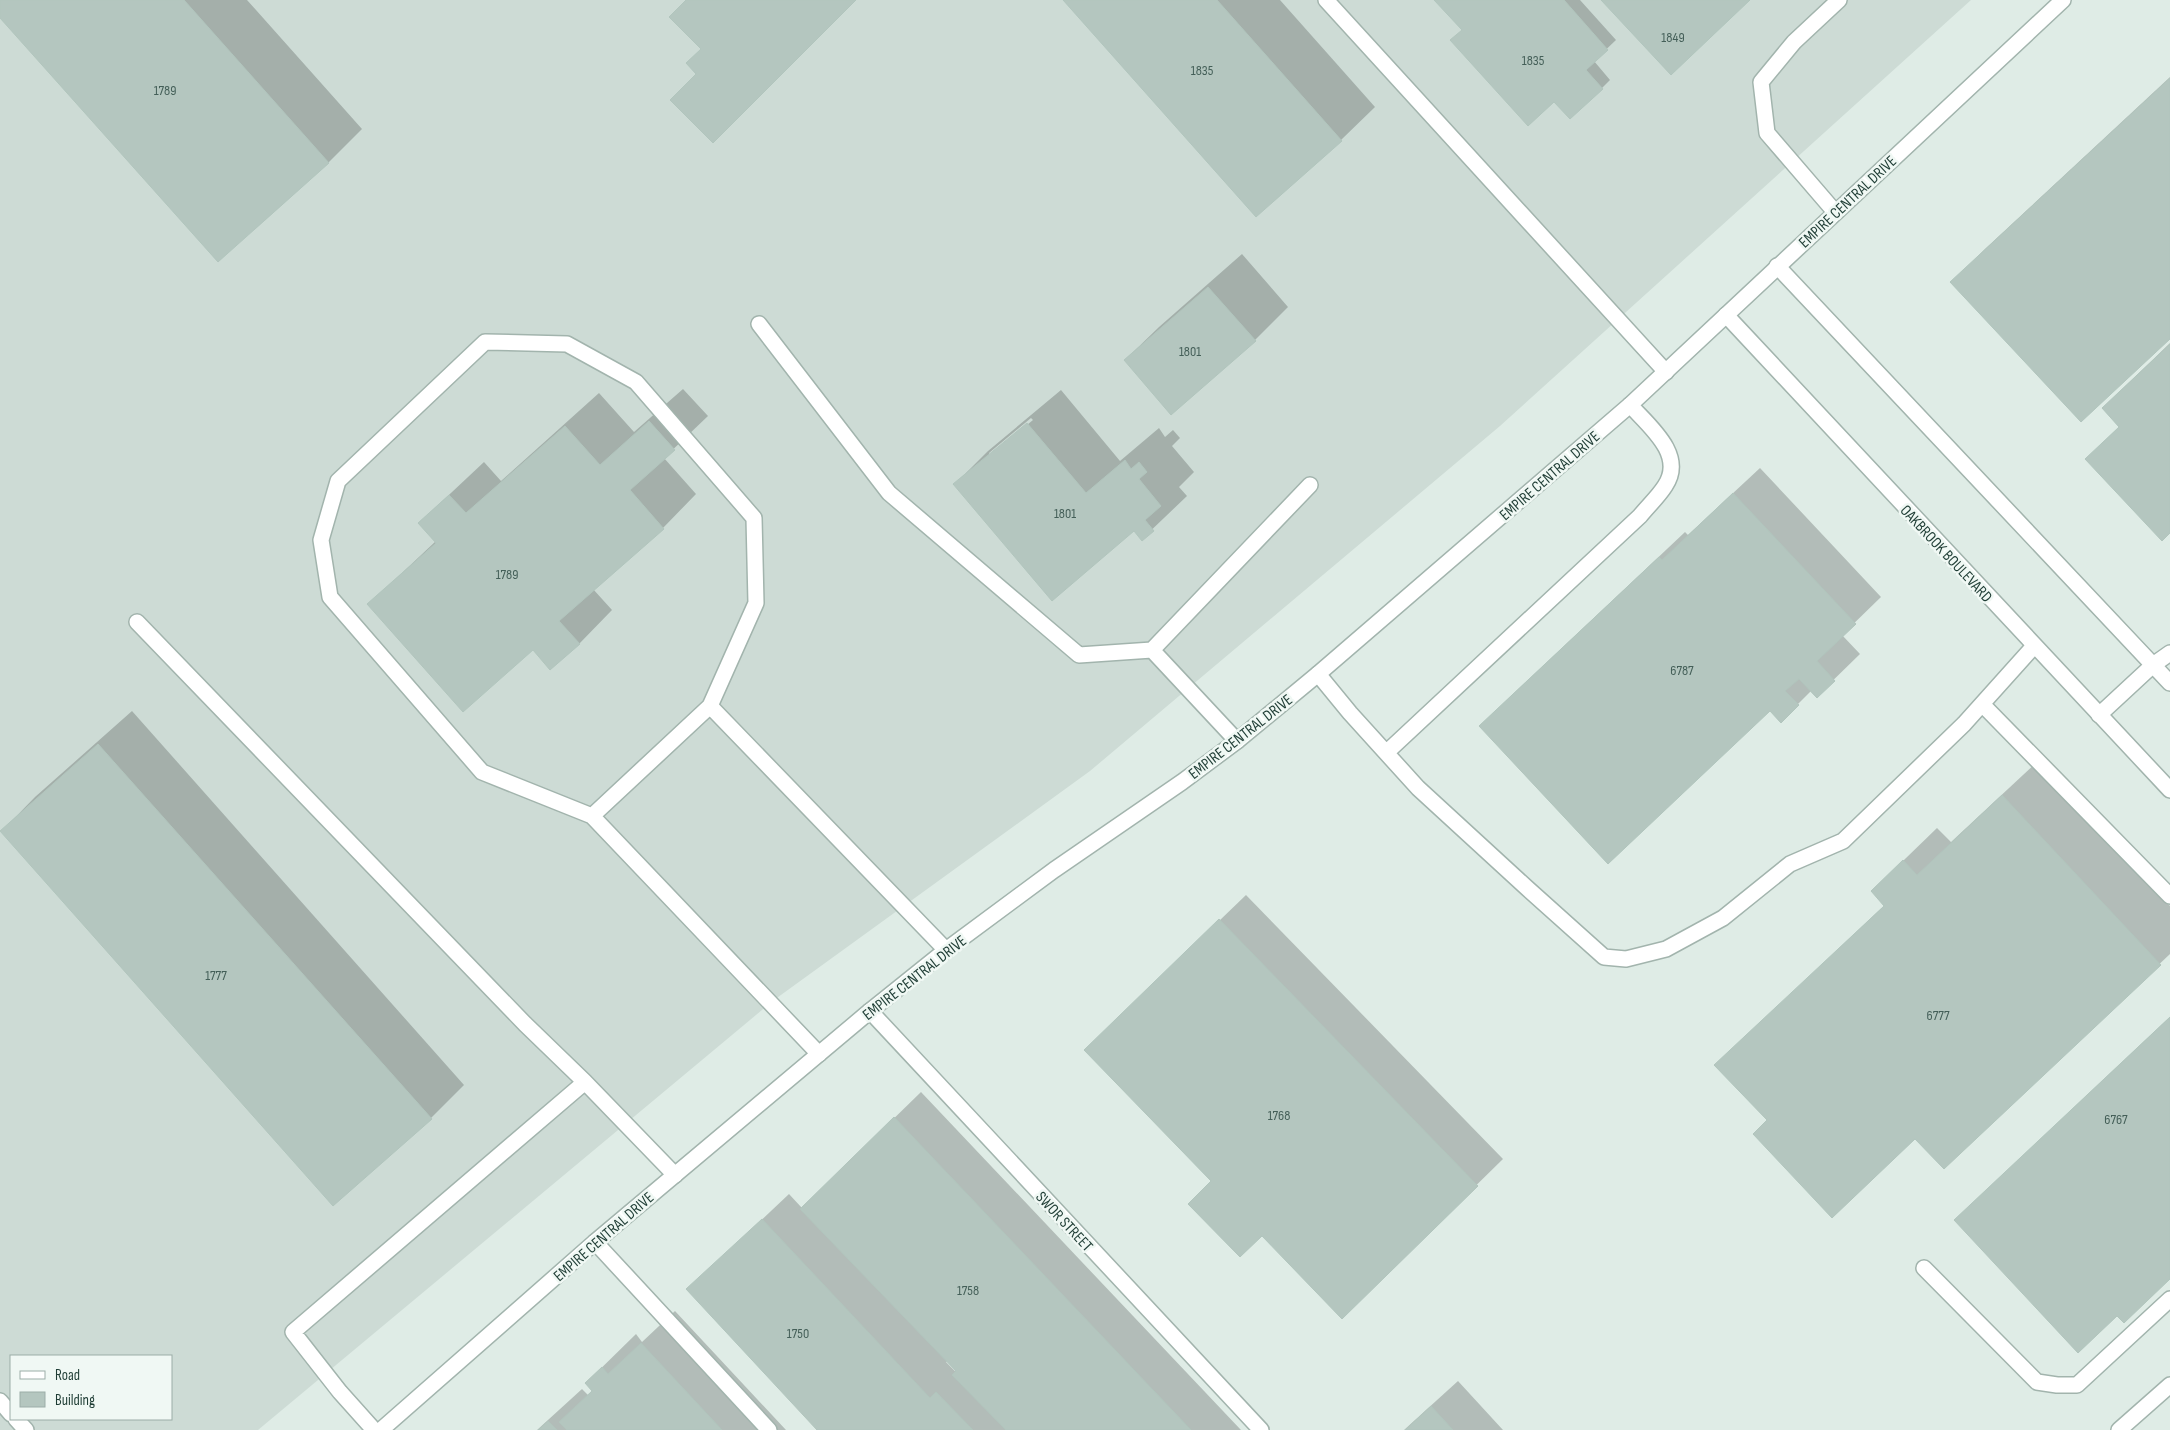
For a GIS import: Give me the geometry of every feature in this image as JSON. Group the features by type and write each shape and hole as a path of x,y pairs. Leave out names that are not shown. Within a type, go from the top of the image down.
{"street":[{"path":"1326,0 1666,372"},
{"path":"1835,212 1768,133 1761,82 1794,42 1839,0"},
{"name":"EMPIRE CENTRAL DRIVE","path":"380,1430 595,1242 870,1011 946,950 1054,870 1182,782 1318,674 1630,405 2063,0"},
{"path":"1777,266 2170,683"},
{"name":"OAKBROOK BOULEVARD","path":"1726,314 2170,790"},
{"path":"759,324 889,493 1079,655 1152,650 1310,485"},
{"path":"592,816 710,706 756,604 754,518 636,382 566,344 485,342 338,481 321,540 330,598 482,772 592,816 819,1054"},
{"path":"1387,752 1640,516 1666,485 1672,462 1666,446 1630,405"},
{"path":"137,622 518,1016 675,1175"},
{"path":"1318,674 1350,713 1418,788 1604,956 1626,959 1666,949 1723,918 1790,864 1843,841 1982,704 2034,646"},
{"path":"1152,650 1237,740"},
{"path":"2099,715 2153,665 2170,653"},
{"path":"1982,704 2170,896"},
{"path":"710,706 946,950"},
{"name":"SWOR STREET","path":"870,1011 1261,1430"},
{"path":"374,1430 340,1392 293,1332 585,1082"},
{"path":"595,1242 769,1430"},
{"path":"1924,1268 2037,1382 2057,1385 2077,1385 2170,1299"},
{"path":"2119,1430 2170,1384"},
{"path":"0,1401 10,1413"},
{"path":"17,1420 26,1430"}],"shaded area":[{"path":"0,0 1971,0 1500,426 1090,771 774,1000 258,1430 0,1430"}],"building":[{"path":"0,0 184,0 329,163 218,262 0,18"},
{"path":"686,0 856,0 713,143 670,100 696,74 686,63 701,49 669,17"},
{"path":"1063,0 1217,0 1342,141 1256,217"},
{"path":"1434,0 1564,0 1608,50 1586,70 1603,89 1570,119 1554,102 1528,126 1450,40 1462,30"},
{"path":"1601,0 1750,0 1671,75"},
{"path":"2170,78 2170,339 2081,422 1950,282"},
{"path":"1208,287 1256,341 1171,415 1124,360"},
{"path":"2170,344 2170,533 2162,541 2085,459 2119,427 2102,408"},
{"path":"649,421 675,450 630,490 664,529 559,621 580,644 550,670 533,650 463,712 367,604 436,543 418,523 449,495 466,513 565,426 600,465"},
{"path":"1027,423 1086,493 1125,460 1131,469 1139,462 1147,472 1139,479 1161,506 1145,520 1154,531 1142,541 1134,531 1052,601 953,484"},
{"path":"1733,493 1856,624 1817,661 1835,681 1817,698 1799,679 1785,691 1799,705 1781,723 1770,711 1608,864 1479,726 1659,557 1662,560"},
{"path":"98,744 432,1119 333,1206 0,831"},
{"path":"2002,795 2161,965 1944,1169 1915,1139 1832,1218 1753,1134 1767,1120 1714,1065 1884,906 1871,891 1903,860 1917,875"},
{"path":"1219,919 1478,1186 1342,1319 1262,1236 1240,1257 1188,1204 1211,1181 1084,1050"},
{"path":"2170,1017 2170,1279 2124,1323 2117,1316 2078,1353 1954,1220"},
{"path":"894,1117 1191,1430 1006,1430 952,1375 956,1371 800,1209"},
{"path":"762,1219 930,1398 936,1392 973,1430 817,1430 686,1289"},
{"path":"641,1343 722,1430 567,1430 559,1422 592,1391 585,1383 602,1367 608,1374"},
{"path":"1431,1406 1453,1430 1405,1430"},
{"path":"548,1421 557,1430 538,1430"}]}
